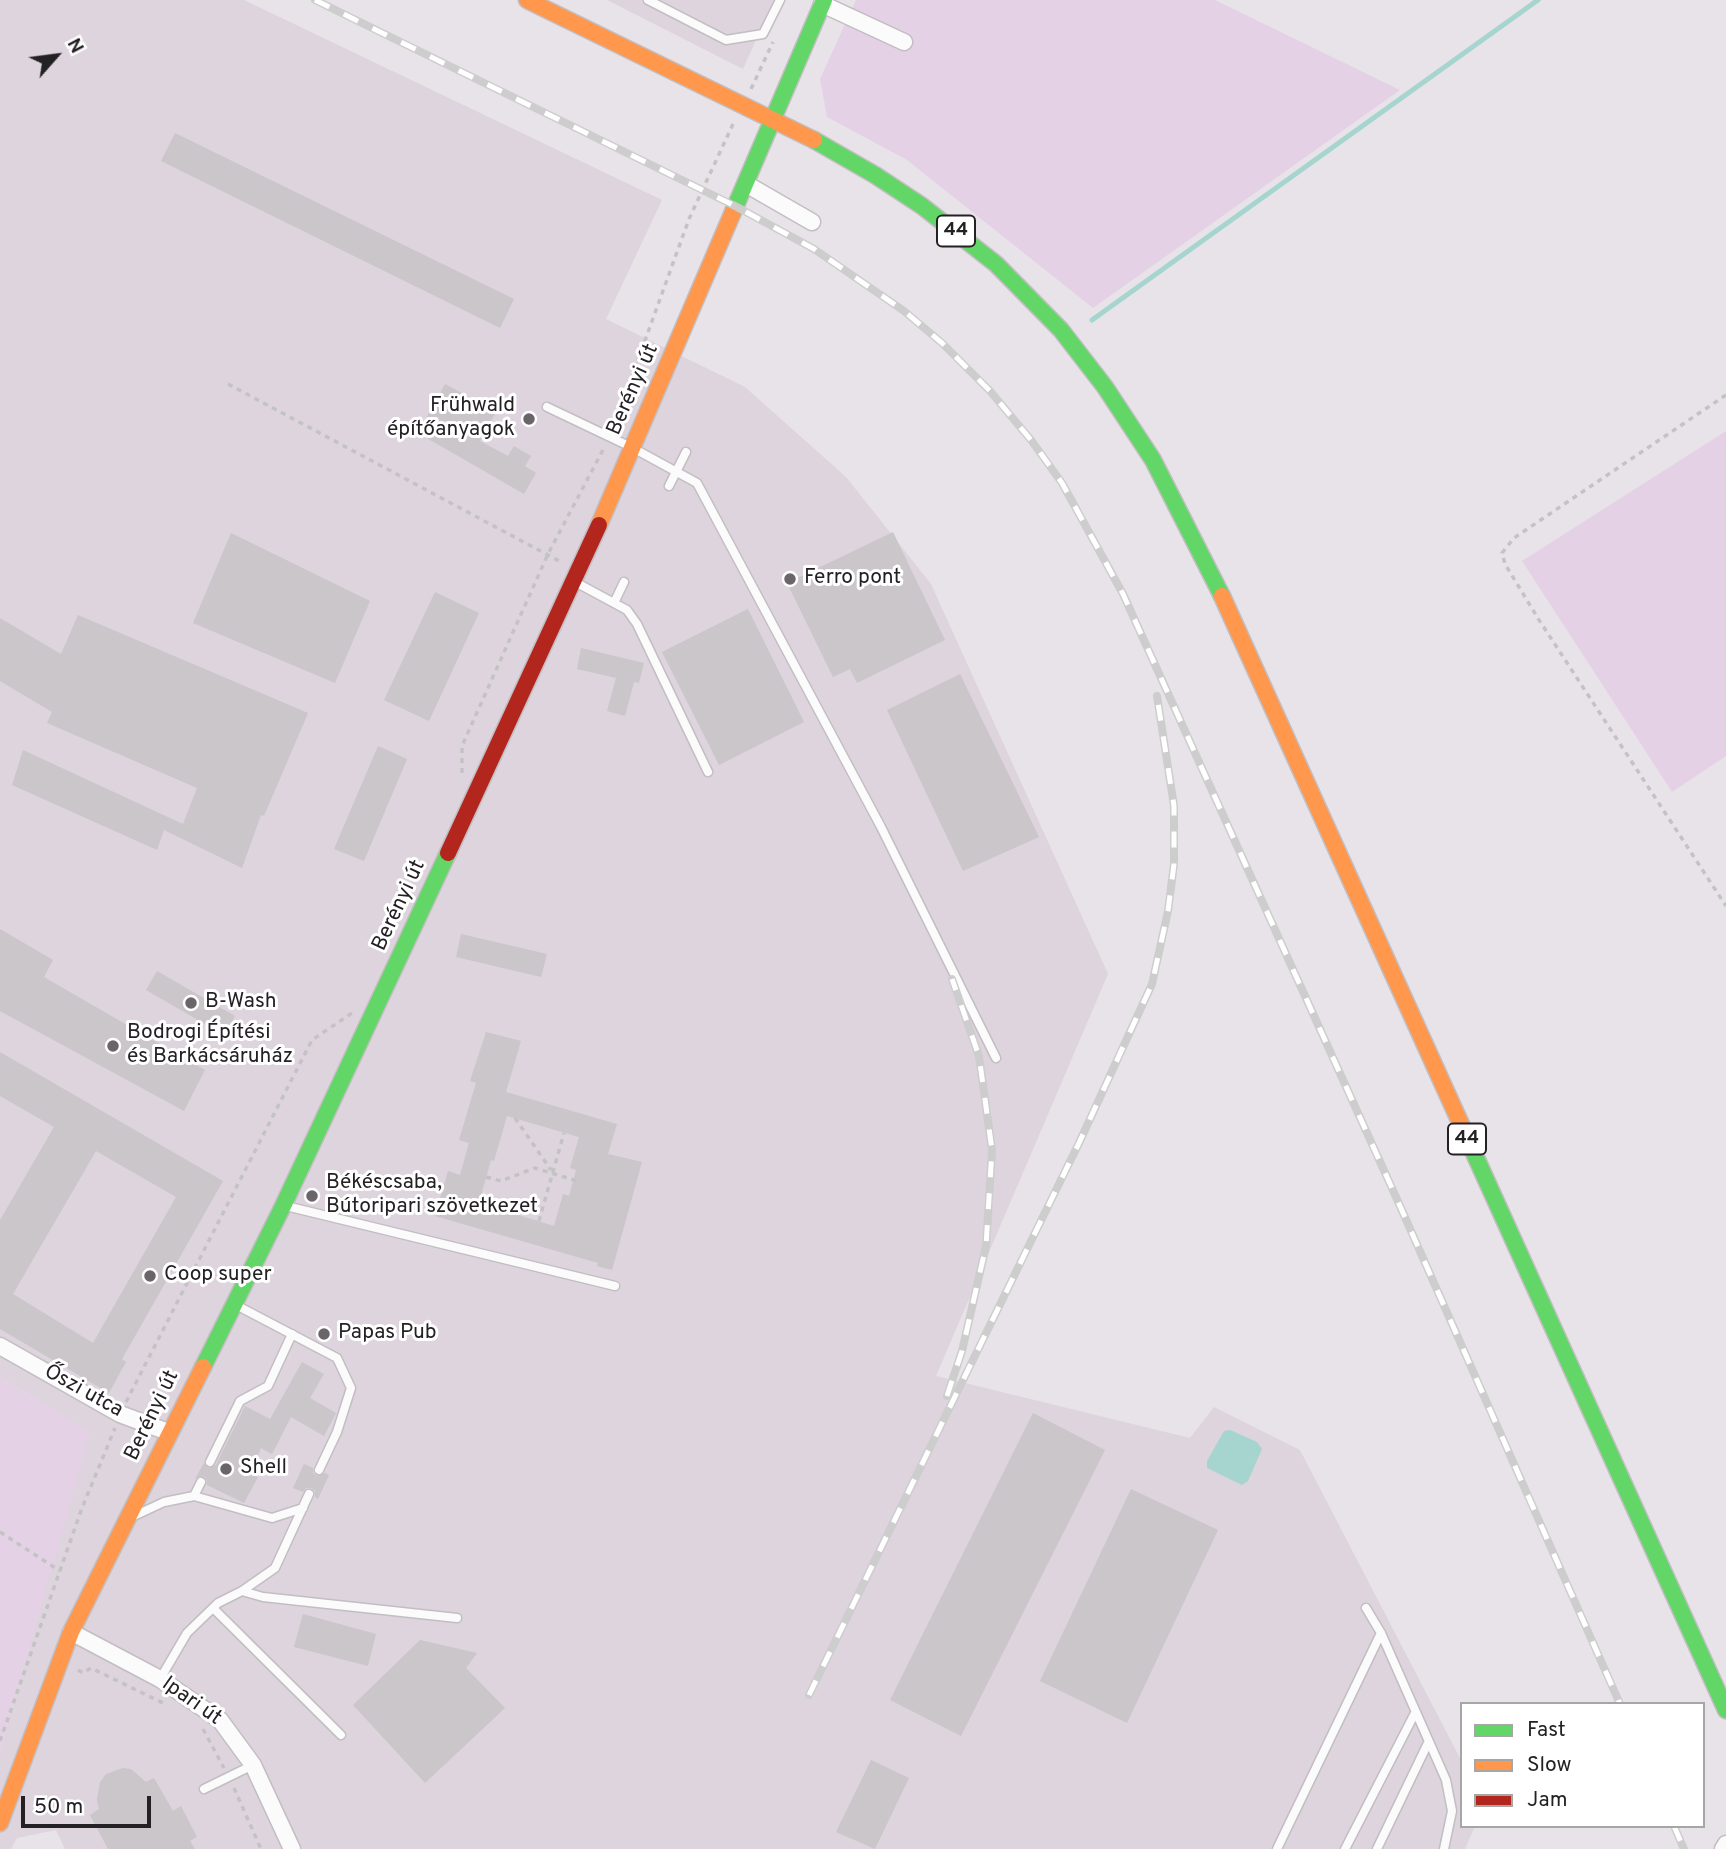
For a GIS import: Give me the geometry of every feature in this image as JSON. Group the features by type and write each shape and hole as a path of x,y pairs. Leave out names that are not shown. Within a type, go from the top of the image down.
{"main road":[{"name":"44","path":"527,0 772,120 875,175 922,206 996,264 1061,330 1132,426 1153,460 1209,567 1726,1710"},
{"name":"Berényi út","path":"0,1823 71,1632 232,1303 283,1206 577,577 823,2"}],"street":[{"path":"823,2 904,42"},
{"path":"746,184 812,222"},
{"name":"Őszi utca","path":"0,1346 120,1414 168,1432"},
{"name":"Ipari út","path":"71,1632 160,1679 220,1720 253,1765 292,1849"},
{"path":"1723,1849 1726,1844"}],"lane":[{"path":"648,0 726,40 763,34 780,0"},
{"path":"547,407 697,482 881,827 996,1058"},
{"path":"669,486 686,452"},
{"path":"577,577 627,610 637,624 708,772"},
{"path":"614,603 624,582"},
{"path":"283,1206 615,1286"},
{"path":"232,1303 337,1357 351,1388 337,1432 319,1471"},
{"path":"210,1462 240,1401 268,1385 292,1334"},
{"path":"194,1496 201,1482"},
{"path":"160,1679 187,1633 218,1603 242,1591 275,1567 309,1494"},
{"path":"125,1520 164,1502 194,1496 272,1518 303,1507"},
{"path":"242,1591 263,1597 457,1618"},
{"path":"213,1608 341,1735"},
{"path":"1366,1608 1381,1633 1451,1797 1450,1829 1444,1849"},
{"path":"1277,1849 1381,1633"},
{"path":"1345,1849 1415,1713"},
{"path":"1377,1849 1429,1743"},
{"path":"204,1789 253,1765"}],"path":[{"path":"462,775 462,746 548,554 609,438 689,219 777,34"},
{"path":"229,384 548,554 577,577"},
{"path":"1726,395 1514,538 1502,553 1505,564 1539,620 1726,906"},
{"path":"0,1741 2,1727 82,1508 120,1414 312,1040 355,1011"},
{"path":"515,1118 552,1172"},
{"path":"539,1221 564,1133"},
{"path":"486,1177 501,1181 535,1168 577,1181"},
{"path":"0,1532 60,1571"},
{"path":"34,1645 83,1673 91,1668 172,1707"},
{"path":"203,1728 229,1777 261,1849"}],"shaded area":[{"path":"0,0 244,0 662,200 606,319 745,387 846,477 931,584 1108,974 936,1376 1190,1438 1214,1407 1300,1450 1460,1758 1460,1828 1474,1828 1465,1849 65,1849 56,1830 17,1838 11,1849 0,1849 0,1752 89,1432 0,1377"},
{"path":"607,0 774,0 743,69"},
{"path":"856,0 1215,0 1400,90 1093,308 907,160 827,117 820,79"},
{"path":"1726,431 1726,756 1672,792 1522,561"},
{"path":"0,1377 90,1432 0,1752"},
{"path":"1230,1430 1257,1442 1262,1449 1248,1481 1242,1485 1207,1468 1207,1461 1224,1431"}],"building":[{"path":"175,133 514,299 500,328 161,161"},
{"path":"445,384 496,412 480,441 508,456 514,446 531,456 525,466 536,473 524,494 418,433"},
{"path":"893,532 945,640 857,683 850,669 833,677 787,583"},
{"path":"231,533 370,601 335,683 193,623"},
{"path":"435,592 479,613 429,721 384,700"},
{"path":"748,609 804,722 719,765 662,652"},
{"path":"78,615 308,713 264,816 261,815 242,868 164,830 157,850 12,785 23,750 183,824 197,788 47,723 52,712 0,681 0,618 61,654"},
{"path":"581,648 644,663 639,683 634,682 625,716 607,711 616,678 577,669"},
{"path":"960,674 1039,837 963,871 887,710"},
{"path":"378,746 407,759 364,861 334,849"},
{"name":"Bodrogi Építési és Barkácsáruház","path":"0,929 53,960 44,977 205,1070 184,1111 0,1011"},
{"path":"461,934 547,954 541,977 456,957"},
{"name":"B-Wash","path":"157,971 235,1016 224,1035 146,990"},
{"path":"486,1032 521,1041 506,1092 617,1124 608,1154 642,1162 612,1270 597,1266 598,1263 435,1216 448,1171 460,1175 469,1143 459,1140 476,1083 470,1081","holes":["507,1116 579,1137 570,1168 576,1170 569,1196 563,1194 554,1226 479,1203"]},
{"path":"0,1052 223,1181 122,1359 126,1362 109,1393 0,1329 0,1220 54,1127 0,1096","holes":["96,1151 176,1197 93,1343 13,1294"]},
{"path":"302,1362 324,1374 310,1398 336,1413 324,1436 291,1417 272,1454 261,1448 251,1473 258,1477 244,1503 207,1485 205,1477 195,1479 204,1463 208,1468 216,1465 245,1406 270,1419"},
{"path":"1033,1413 1105,1450 961,1736 890,1700"},
{"path":"304,1464 313,1468 313,1473 317,1476 325,1473 329,1475 318,1499 311,1488 306,1488 303,1492 293,1488"},
{"path":"1131,1489 1218,1530 1127,1723 1040,1681"},
{"path":"303,1614 376,1634 368,1666 294,1647"},
{"path":"420,1640 477,1653 466,1668 505,1708 425,1783 353,1705"},
{"path":"871,1760 909,1778 875,1849 836,1832"},
{"path":"123,1768 131,1769 146,1782 154,1778 173,1811 181,1806 197,1837 190,1841 195,1849 108,1849 90,1815 99,1809 97,1800 100,1782 106,1774"}],"waterway":[{"path":"1092,320 1538,0"}],"railway":[{"path":"315,0 737,207 814,249 904,311 942,343 990,391 1031,440 1062,483 1123,594 1396,1197 1619,1702"},
{"path":"809,1695 1079,1143 1152,984 1168,911 1174,864 1174,806 1157,696"},
{"path":"947,1396 962,1351 986,1246 992,1150 979,1056 952,979"},
{"path":"1675,1828 1684,1849"}],"traffic: fast":[{"path":"733,212 824,0"},
{"path":"814,140 922,206 996,264 1061,330 1105,387 1153,460 1222,596"},
{"path":"203,1367 283,1206 448,853"},
{"path":"1464,1131 1726,1710"}],"traffic: slow":[{"path":"527,0 814,140"},
{"path":"599,525 733,212"},
{"path":"1222,596 1464,1131"},
{"path":"0,1823 71,1632 203,1367"}],"traffic: jam":[{"path":"448,853 599,525"}],"place":[{"name":"Frühwald építőanyagok","path":"529,419"},
{"name":"Ferro pont","path":"790,579"},
{"name":"B-Wash","path":"191,1003"},
{"name":"Bodrogi Építési és Barkácsáruház","path":"113,1046"},
{"name":"Békéscsaba, Bútoripari szövetkezet","path":"312,1196"},
{"name":"Coop super","path":"150,1276"},
{"name":"Papas Pub","path":"324,1334"},
{"name":"Shell","path":"226,1469"}]}
